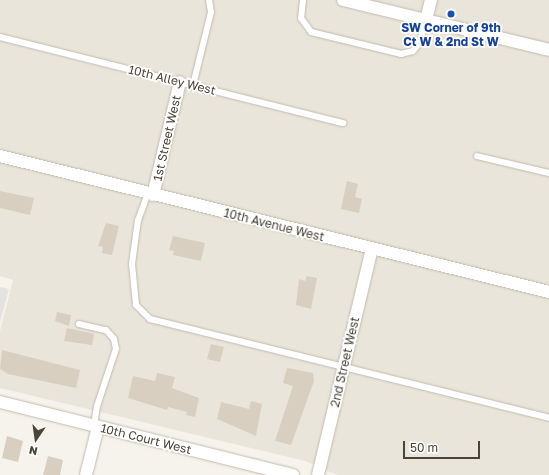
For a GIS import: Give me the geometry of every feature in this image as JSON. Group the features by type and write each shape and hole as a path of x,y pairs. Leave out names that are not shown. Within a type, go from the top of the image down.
{"street":[{"path":"343,0 549,50"},
{"path":"426,20 431,0"},
{"name":"1st Street West","path":"150,194 180,82"},
{"name":"10th Avenue West","path":"0,156 549,292"},
{"name":"2nd Street West","path":"318,475 372,249"},
{"name":"10th Court West","path":"0,402 293,475"},
{"path":"86,475 96,426"}],"lane":[{"path":"193,85 211,12 209,0"},
{"path":"303,0 300,18 311,32 401,54 413,51 420,42 426,20"},
{"name":"10th Alley West","path":"0,37 343,123"},
{"path":"477,156 549,173"},
{"path":"150,194 133,244 133,296 139,311 156,322 549,418"},
{"path":"79,324 106,330 114,339 116,349 99,399 96,426"}],"shaded area":[{"path":"0,0 549,0 549,475 337,475 305,461 0,388 0,331 13,280 0,276"},
{"path":"0,287 9,289 0,322"}],"building":[{"path":"347,181 358,184 355,197 362,199 359,213 341,209"},
{"path":"0,191 34,198 30,215 0,208"},
{"path":"106,223 119,226 112,255 102,253 103,247 98,246"},
{"path":"173,236 205,243 201,261 173,255 174,251 169,250"},
{"path":"307,276 317,278 311,309 296,305 299,279 305,281"},
{"path":"57,312 71,315 69,326 55,321"},
{"path":"67,328 94,334 92,345 64,341"},
{"path":"211,344 224,347 220,362 207,359"},
{"path":"2,350 80,370 76,388 8,374 0,369"},
{"path":"287,368 313,373 314,381 291,445 275,441 293,386 283,383"},
{"path":"157,373 175,377 172,388 199,398 195,417 186,415 187,412 168,407 167,410 128,398 133,376 155,381"},
{"path":"251,401 262,404 256,436 217,419 221,402 249,409"},
{"path":"7,436 23,441 18,462 2,458"},
{"path":"48,456 63,460 60,475 43,475"}],"place":[{"name":"SW Corner of 9th Ct W & 2nd St W","path":"451,14"}]}
